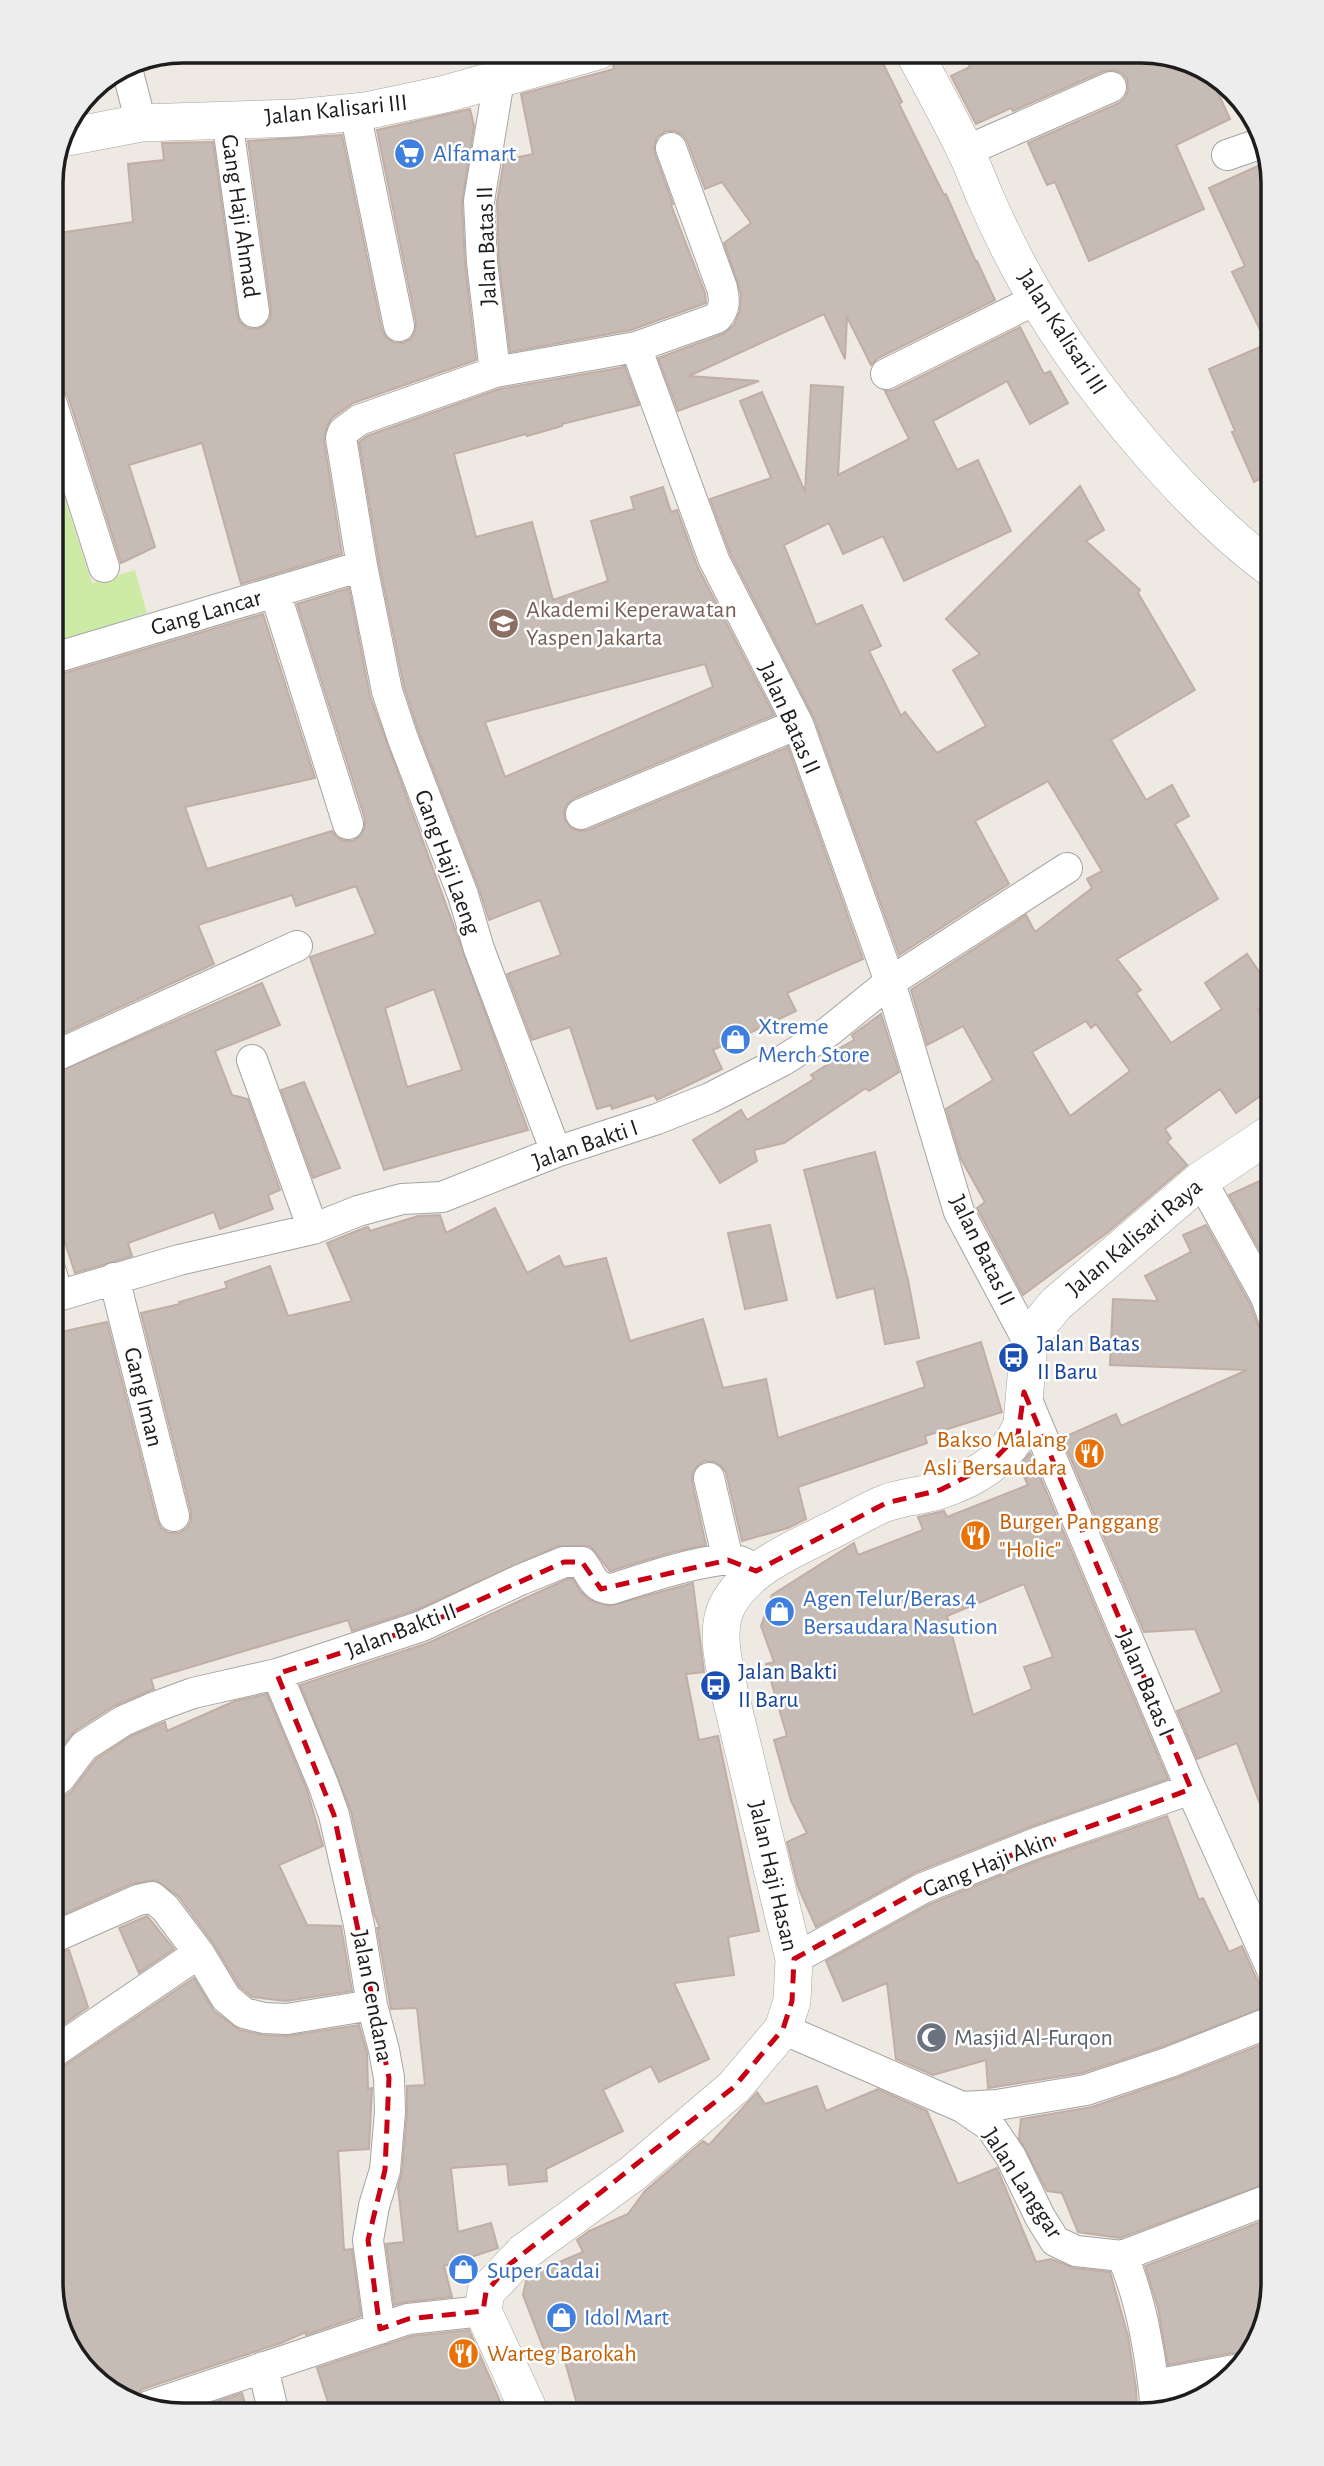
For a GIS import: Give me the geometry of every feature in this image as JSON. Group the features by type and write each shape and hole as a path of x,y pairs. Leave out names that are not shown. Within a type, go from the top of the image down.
{"street":[{"name":"Jalan Kalisari III","path":"72,136 141,123 297,118 355,112 445,94 557,63"},
{"name":"Jalan Kalisari III","path":"919,63 966,151 1001,232 1037,299 1098,387 1140,439 1222,527 1261,560"},
{"path":"129,76 141,123"},
{"name":"Jalan Batas II","path":"495,372 482,262 479,201 499,80"},
{"path":"966,151 1111,87"},
{"path":"355,112 399,326"},
{"name":"Gang Haji Ahmad","path":"227,119 254,312"},
{"path":"1227,155 1255,146"},
{"path":"495,372 636,347 717,318 724,310 722,288 671,148"},
{"path":"886,374 1037,299"},
{"name":"Jalan Batas II","path":"636,347 714,560 798,724 890,982 960,1212 1027,1368"},
{"name":"Gang Haji Laeng","path":"495,372 359,420 343,432 341,438 362,566 387,691 556,1152"},
{"path":"63,439 104,567"},
{"name":"Gang Lancar","path":"63,655 362,566"},
{"path":"275,592 348,824"},
{"path":"581,814 798,724"},
{"name":"Jalan Bakti I","path":"63,1287 114,1278 231,1247 313,1229 358,1211 402,1199 442,1197 556,1152 657,1119 737,1084 828,1032 890,982 1067,868"},
{"path":"63,1053 297,946"},
{"path":"252,1060 313,1229"},
{"name":"Jalan Kalisari Raya","path":"1027,1368 1042,1321 1056,1304 1201,1180 1261,1140"},
{"path":"1201,1180 1261,1288"},
{"name":"Gang Iman","path":"114,1278 174,1516"},
{"name":"Jalan Haji Hasan","path":"483,2311 486,2292 510,2264 632,2174 716,2103 734,2087 783,2029 792,2001 794,1958 729,1690 722,1647 722,1628 727,1606 742,1566 781,1556 886,1503 940,1490 988,1466 1010,1447 1018,1435 1022,1423 1027,1368"},
{"name":"Jalan Batas I","path":"1027,1368 1191,1789 1261,1922"},
{"path":"709,1478 742,1566"},
{"name":"Jalan Bakti II","path":"63,1774 84,1746 123,1721 194,1693 277,1674 422,1626 564,1562 582,1562 601,1589 611,1589 699,1563 742,1566"},
{"name":"Jalan Cendana","path":"277,1674 334,1815 359,1925 372,2005 384,2050 390,2112 385,2170 374,2206 368,2240 380,2329"},
{"name":"Gang Haji Akin","path":"794,1958 923,1888 1036,1843 1191,1789"},
{"path":"63,1932 138,1900 152,1897 165,1908 199,1953 226,1998 244,2013 264,2018 287,2019 372,2005"},
{"path":"63,2046 199,1953"},
{"path":"962,2107 997,2105 1086,2090 1170,2062 1261,2026"},
{"name":"Jalan Langgar","path":"783,2029 962,2107 990,2126 1011,2157 1040,2217 1055,2241 1076,2252 1122,2256"},
{"path":"1215,2377 1155,2398 1133,2281 1122,2256 1261,2203"},
{"path":"164,2401 408,2319 483,2311 525,2403"},
{"path":"263,2367 271,2403"}],"highlighted area":[{"path":"1024,1392 1191,1789 923,1888 794,1959 792,2001 783,2029 734,2087 510,2264 486,2292 483,2311 408,2319 380,2329 368,2240 385,2170 389,2078 334,1815 277,1674 422,1626 564,1562 582,1562 601,1589 728,1560 756,1571 886,1503 940,1490 988,1466 1018,1435"}],"green space":[{"path":"63,494 92,583 135,570 147,613 63,640"}],"building":[{"path":"615,63 883,63 902,102 899,104 944,195 946,194 995,300 878,358 871,365 847,317 845,359 824,314 689,376 759,381 678,411 658,358 723,334 734,325 740,311 741,294 724,243 751,223 722,182 705,189 683,135 666,131 657,137 655,154 673,204 671,205 705,293 706,303 631,330 510,352 499,261 497,202 504,160 533,154 521,94 614,69"},
{"path":"968,63 1149,63 1165,65 1201,79 1217,90 1230,119 1176,145 1204,209 1089,261 1055,182 1047,185 1028,143 1119,103 1128,90 1127,79 1114,70 1104,71 1013,111 1011,108 976,124 951,76 970,67"},
{"path":"470,109 474,126 462,202 465,264 476,360 353,403 332,418 324,441 342,554 241,584 202,443 129,465 155,547 121,563 68,396 63,390 63,232 133,222 128,164 164,160 162,143 213,142 237,314 240,322 247,328 257,329 270,319 271,310 248,141 342,135 382,330 393,342 403,343 411,339 416,322 377,130"},
{"path":"1260,165 1261,332 1232,272 1245,266 1209,188"},
{"path":"1020,327 1044,374 1050,371 1068,403 1030,424 1007,381 933,421 957,470 978,460 1011,531 904,581 883,536 843,554 829,523 784,545 816,625 862,605 881,646 869,651 901,716 905,712 937,753 986,726 953,670 980,654 946,619 1080,486 1104,530 1086,541 1140,590 1138,593 1195,690 1111,740 1146,800 1172,785 1189,816 1175,824 1218,899 1117,959 1141,990 1136,993 1171,1043 1222,1009 1205,983 1247,954 1261,974 1261,1008 1258,1010 1261,1014 1261,1095 1236,1113 1220,1089 1165,1129 1171,1138 1167,1142 1187,1165 1108,1232 1023,1295 977,1208 985,1202 961,1159 946,1109 993,1080 963,1026 927,1045 911,990 1026,915 1035,932 1092,888 1087,879 1102,871 1048,781 975,821 1009,884 899,955 814,718 730,553 710,499 771,478 740,401 762,392 805,492 811,385 843,387 838,475 909,439 885,391 894,390","holes":["1086,1021 1091,1028 1096,1024 1130,1071 1070,1116 1032,1052"]},
{"path":"1261,347 1261,479 1254,482 1232,432 1235,431 1209,369"},
{"path":"625,367 639,405 454,454 476,537 532,522 553,600 608,581 591,521 634,509 631,497 663,487 671,512 677,510 698,568 774,715 574,798 564,811 565,820 571,828 588,830 788,747 863,959 787,993 796,1011 713,1050 722,1069 657,1100 654,1095 612,1109 611,1105 597,1109 570,1027 532,1040 507,974 561,955 540,900 489,920 404,687 379,563 359,442 367,436 499,389","holes":["705,664 713,687 505,777 485,722"]},
{"path":"349,588 370,696 528,1130 384,1170 310,957 376,934 356,886 296,906 292,895 198,925 214,964 63,1033 63,673 263,614 315,778 185,807 207,869 332,831 344,841 353,841 361,835 365,819 297,604","holes":["434,989 462,1070 407,1087 385,1008"]},
{"path":"262,983 280,1025 215,1051 232,1095 248,1099 280,1190 268,1195 273,1209 220,1229 214,1212 128,1243 132,1256 75,1273 63,1236 63,1070"},
{"path":"881,1014 899,1072 869,1091 866,1088 784,1143 754,1150 757,1161 720,1183 693,1140 741,1110 747,1120 814,1079 811,1075 844,1054 840,1048 854,1040 852,1035"},
{"path":"304,1082 340,1168 313,1178 281,1090"},
{"path":"875,1152 908,1280 919,1338 885,1344 874,1288 837,1298 804,1170"},
{"path":"1261,1180 1261,1252 1229,1195"},
{"path":"495,1208 527,1273 559,1256 564,1267 606,1258 630,1341 703,1319 723,1388 766,1379 778,1438 925,1387 917,1362 981,1342 1002,1412 925,1436 927,1443 798,1487 806,1519 788,1528 742,1541 726,1473 715,1462 704,1461 693,1472 692,1481 706,1545 610,1571 590,1546 558,1546 416,1610 352,1631 348,1620 151,1679 154,1689 114,1706 75,1731 63,1745 63,1331 107,1322 157,1520 161,1528 169,1533 179,1533 187,1528 191,1521 191,1512 141,1313 180,1304 179,1302 227,1288 225,1282 270,1266 288,1316 352,1301 327,1243 364,1228 368,1227 370,1231 418,1216 440,1215 446,1233"},
{"path":"770,1225 787,1300 745,1309 728,1233"},
{"path":"1206,1225 1250,1304 1261,1329 1261,1807 1237,1743 1197,1759 1177,1711 1222,1692 1195,1629 1144,1632 1062,1438 1116,1414 1121,1426 1247,1370 1110,1365 1113,1299 1158,1301 1145,1276 1191,1252 1183,1235"},
{"path":"1030,1453 1168,1779 1030,1827 916,1872 816,1927 798,1887 787,1842 807,1833 791,1801 774,1740 787,1736 766,1664 774,1662 761,1626 772,1595 854,1543 858,1555 923,1530 918,1517 944,1511 947,1517 1028,1485 1019,1466","holes":["1024,1584 1053,1657 1024,1667 1032,1689 973,1715 947,1616"]},
{"path":"567,1579 573,1579 580,1591 590,1600 609,1606 693,1583 704,1672 686,1674 699,1740 718,1736 759,1931 728,1937 734,1975 674,1983 709,2059 659,2082 651,2066 603,2090 623,2131 546,2169 547,2181 509,2185 507,2164 451,2168 458,2232 491,2223 498,2248 444,2266 452,2297 394,2305 386,2244 404,2242 398,2187 402,2172 407,2086 425,2085 417,2008 391,2009 377,1928 380,1928 374,1914 351,1811 300,1685 428,1643"},
{"path":"267,1694 307,1790 323,1846 279,1865 307,1925 341,1926 352,1991 286,2001 252,1997 239,1986 213,1943 179,1897 156,1880 131,1884 63,1915 63,1798 71,1792 96,1759 131,1736 165,1722 167,1731 235,1701"},
{"path":"1167,1816 1199,1900 1203,1898 1229,1952 1242,1946 1261,1985 1261,2009 1164,2046 1082,2073 988,2088 986,2060 933,2075 896,2059 887,1983 843,2001 826,1961 930,1904 1042,1859"},
{"path":"147,1916 174,1949 139,1973 119,1928"},
{"path":"69,1950 88,2007 63,2025 63,1951"},
{"path":"194,1978 214,2011 240,2030 287,2036 359,2025 367,2053 368,2089 372,2088 369,2149 338,2151 344,2250 352,2249 361,2316 306,2335 306,2332 281,2343 143,2389 136,2394 98,2368 79,2343 65,2307 63,2067"},
{"path":"1261,2045 1261,2185 1120,2238 1078,2232 1062,2193 1047,2191 1019,2138 1021,2119 1092,2107"},
{"path":"817,2086 826,2111 878,2089 927,2111 958,2184 997,2168 1036,2262 1051,2259 1074,2268 1110,2272 1128,2336 1137,2403 577,2403 562,2351 546,2355 523,2295 526,2281 533,2273 583,2252 577,2240 589,2231 628,2214 645,2191 703,2141 709,2145 757,2092 765,2104"},
{"path":"1261,2222 1260,2299 1255,2322 1238,2354 1168,2365 1158,2308 1145,2266"},
{"path":"469,2330 501,2403 328,2403 317,2368 412,2336"},
{"path":"242,2393 245,2403 212,2403"}],"place":[{"name":"Alfamart","path":"410,153"},
{"name":"Akademi Keperawatan Yaspen Jakarta","path":"503,623"},
{"name":"Xtreme Merch Store","path":"735,1040"},
{"name":"Jalan Batas II Baru","path":"1014,1357"},
{"name":"Bakso Malang Asli Bersaudara","path":"1090,1453"},
{"name":"Burger Panggang \"Holic\"","path":"976,1535"},
{"name":"Agen Telur/Beras 4 Bersaudara Nasution","path":"780,1612"},
{"name":"Jalan Bakti II Baru","path":"715,1685"},
{"name":"Masjid Al-Furqon","path":"931,2037"},
{"name":"Super Gadai","path":"464,2270"},
{"name":"Idol Mart","path":"561,2317"},
{"name":"Warteg Barokah","path":"464,2353"}]}
